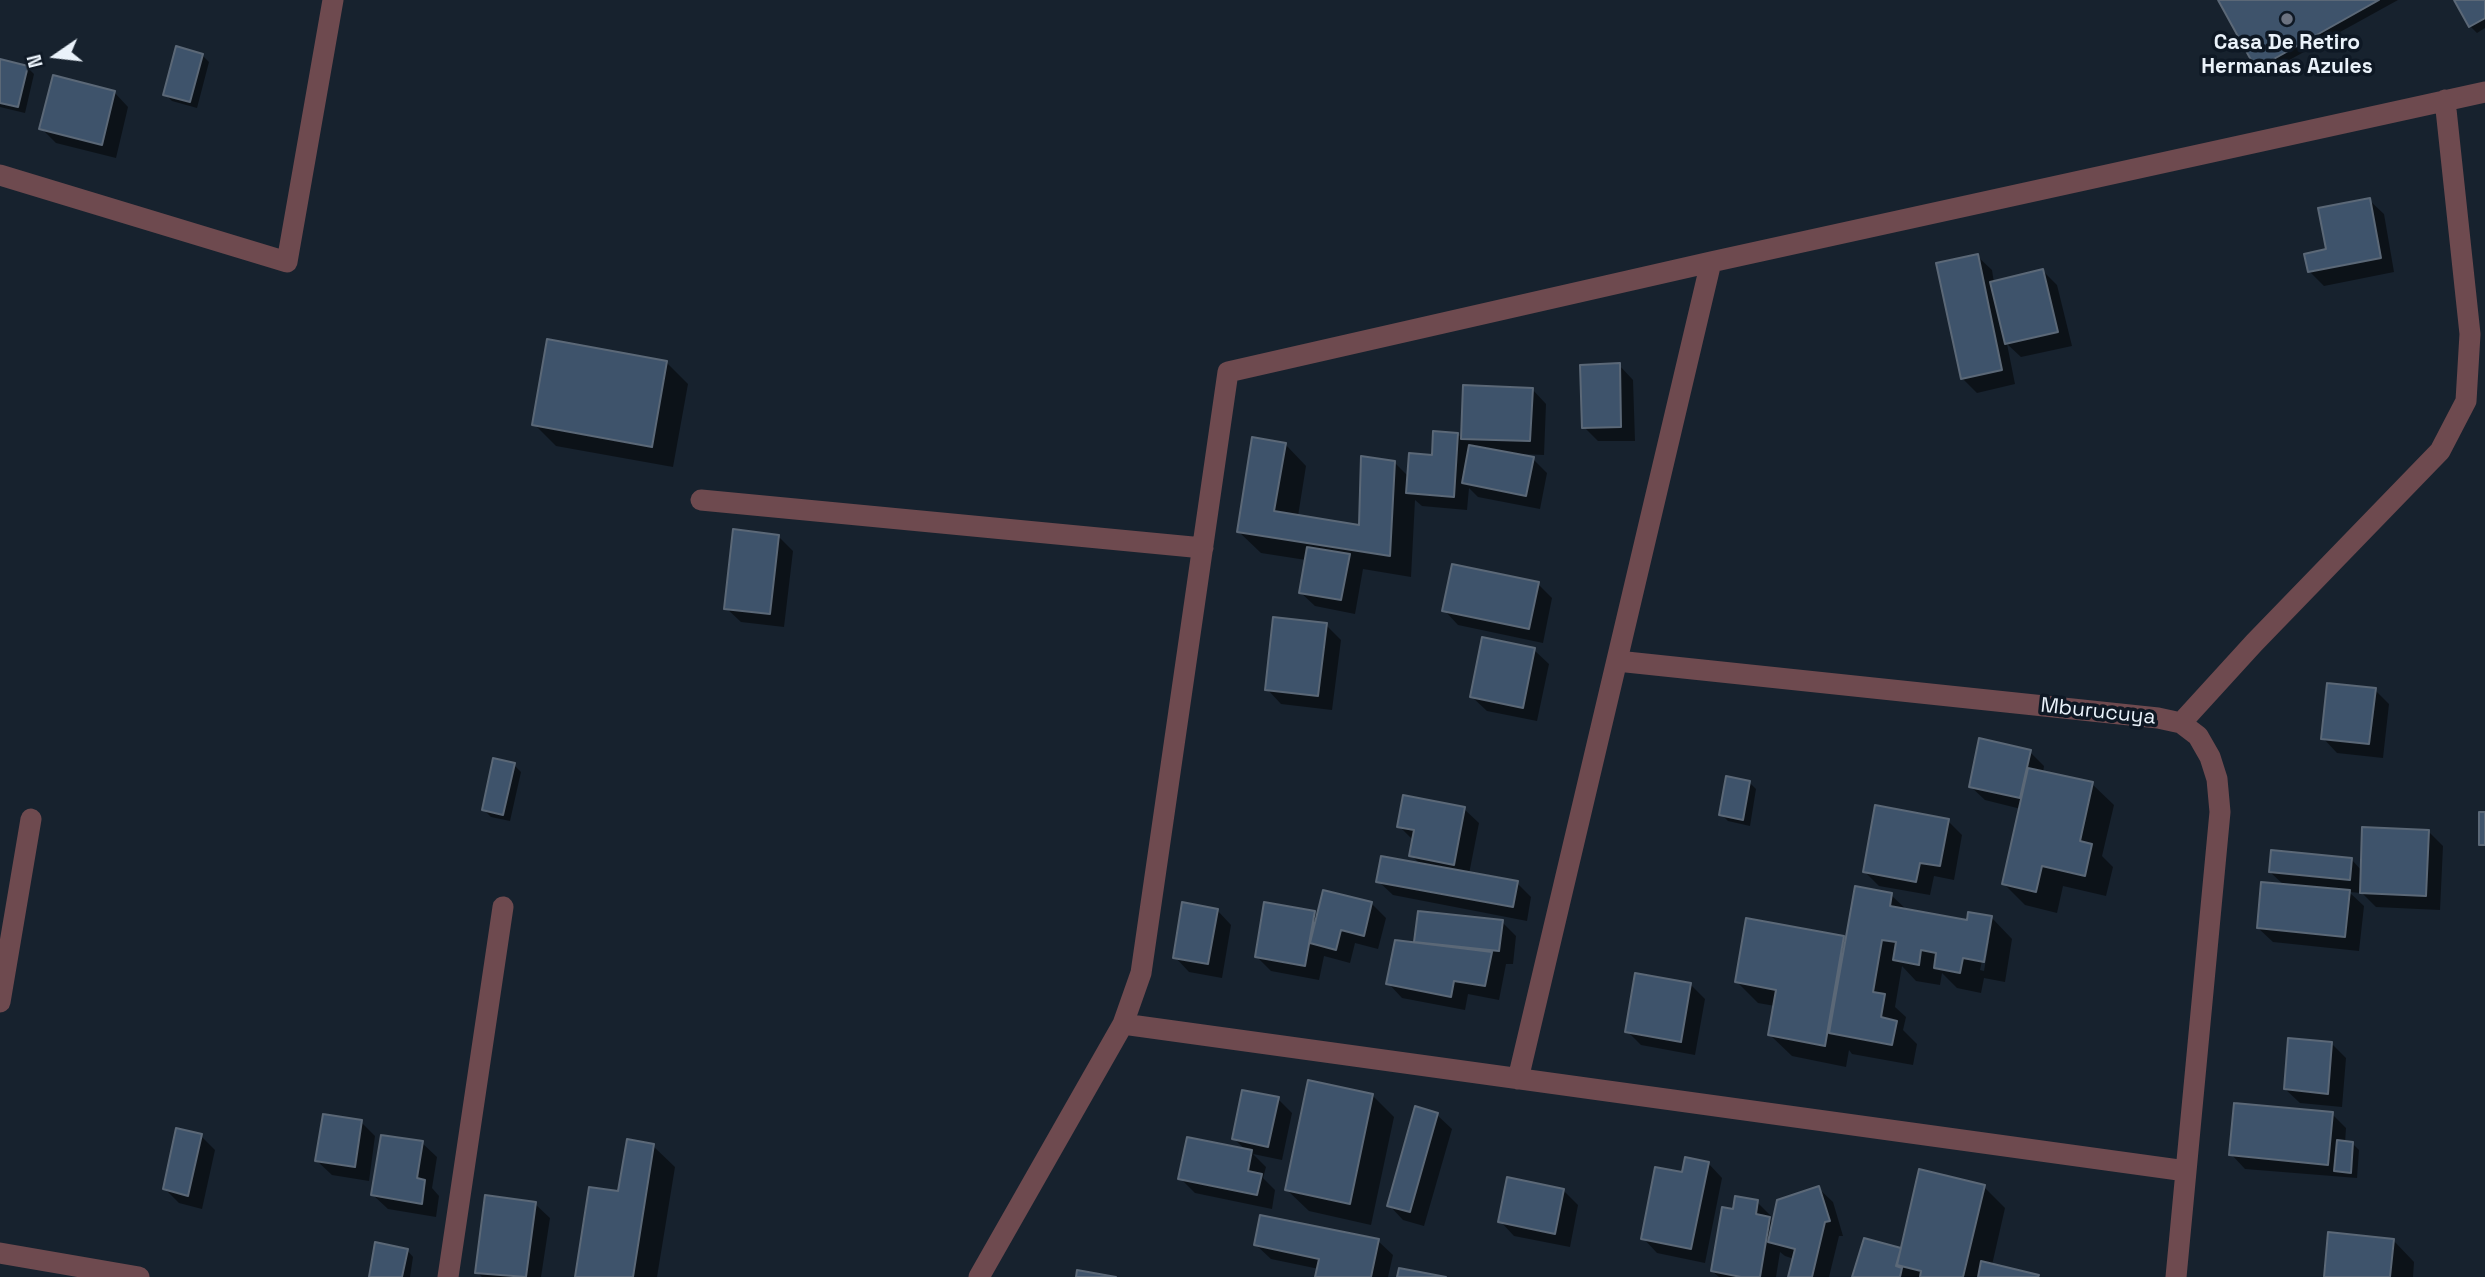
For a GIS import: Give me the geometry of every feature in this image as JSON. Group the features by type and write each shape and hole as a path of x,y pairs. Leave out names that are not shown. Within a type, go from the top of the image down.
{"street":[{"path":"0,175 287,262 332,0"},
{"path":"979,1277 1123,1024 1141,973 1228,372 1711,262 2485,92"},
{"path":"2180,723 2440,451 2466,401 2470,334 2445,100"},
{"path":"1518,1079 1711,262"},
{"path":"701,500 1203,548"},
{"name":"Mburucuya","path":"1617,661 2145,716 2180,723 2198,736 2210,757 2217,779 2220,812 2176,1277"},
{"path":"0,1002 31,819"},
{"path":"449,1277 503,907"},
{"path":"1123,1024 2186,1171"},
{"path":"0,1253 139,1277"}],"building":[{"name":"Casa De Retiro Hermanas Azules","path":"2218,0 2379,0 2256,69"},
{"path":"2454,0 2485,0 2485,18 2469,27"},
{"path":"176,46 203,54 190,102 163,95"},
{"path":"0,59 28,66 18,107 0,103"},
{"path":"53,75 115,91 102,145 39,129"},
{"path":"2370,198 2381,258 2308,272 2304,254 2326,249 2318,208"},
{"path":"1978,254 2002,370 1961,379 1936,263"},
{"path":"2043,269 2058,332 2005,344 1990,282"},
{"path":"547,339 667,361 652,447 532,425"},
{"path":"1620,363 1621,427 1582,428 1580,365"},
{"path":"1463,385 1533,388 1530,441 1461,439"},
{"path":"1433,431 1458,433 1454,497 1406,493 1409,453 1432,455"},
{"path":"1252,437 1286,443 1274,511 1359,525 1361,456 1395,461 1390,556 1237,532"},
{"path":"1469,445 1534,457 1526,496 1462,483"},
{"path":"733,529 779,535 770,614 724,609"},
{"path":"1307,547 1350,554 1341,600 1299,593"},
{"path":"1452,564 1539,582 1529,629 1442,611"},
{"path":"1273,617 1327,623 1318,696 1265,690"},
{"path":"1482,637 1535,648 1523,708 1470,697"},
{"path":"2327,683 2376,688 2369,744 2321,739"},
{"path":"1979,738 2031,750 2020,798 1969,787"},
{"path":"493,758 515,763 503,815 482,810"},
{"path":"2028,768 2093,782 2080,841 2092,844 2085,876 2042,866 2036,892 2002,884"},
{"path":"1726,776 1750,781 1743,820 1719,815"},
{"path":"1403,795 1465,807 1454,865 1409,856 1414,830 1397,827"},
{"path":"1875,805 1949,819 1940,866 1920,863 1916,882 1863,872"},
{"path":"2479,812 2485,812 2485,845 2479,845"},
{"path":"2362,827 2429,830 2426,896 2360,893"},
{"path":"2271,850 2352,858 2350,880 2269,872"},
{"path":"1381,856 1518,881 1513,907 1376,882"},
{"path":"2261,882 2350,890 2345,937 2257,928"},
{"path":"1855,886 1892,893 1890,906 1967,920 1968,912 1992,916 1984,962 1963,958 1960,973 1934,968 1936,953 1921,950 1919,965 1893,960 1896,942 1882,940 1873,992 1885,994 1881,1017 1897,1021 1892,1045 1829,1033"},
{"path":"1323,890 1372,902 1364,936 1341,930 1336,950 1310,943"},
{"path":"1182,902 1218,909 1208,964 1173,958"},
{"path":"1264,902 1315,911 1305,966 1255,957"},
{"path":"1418,911 1503,920 1499,951 1414,942"},
{"path":"1746,918 1844,936 1825,1046 1768,1035 1776,990 1735,982"},
{"path":"1395,940 1492,952 1485,986 1454,981 1451,997 1386,984"},
{"path":"1635,973 1691,983 1681,1042 1625,1032"},
{"path":"2288,1038 2332,1042 2328,1094 2284,1089"},
{"path":"1308,1080 1373,1094 1350,1204 1285,1190"},
{"path":"1242,1090 1279,1097 1268,1147 1232,1139"},
{"path":"2234,1103 2333,1112 2328,1165 2229,1155"},
{"path":"1415,1106 1438,1113 1410,1212 1387,1206"},
{"path":"323,1114 362,1120 355,1167 315,1161"},
{"path":"176,1128 202,1134 188,1196 163,1189"},
{"path":"381,1135 423,1141 417,1178 425,1180 422,1204 371,1195"},
{"path":"1187,1137 1252,1150 1248,1171 1262,1174 1257,1195 1178,1179"},
{"path":"627,1139 654,1144 633,1277 575,1277 589,1187 618,1191"},
{"path":"2337,1140 2353,1142 2351,1173 2334,1171"},
{"path":"1685,1157 1709,1162 1691,1249 1641,1239 1655,1167 1682,1172"},
{"path":"1919,1169 1985,1185 1963,1277 1920,1277 1921,1271 1897,1265"},
{"path":"1507,1177 1564,1189 1555,1234 1498,1222"},
{"path":"1819,1186 1830,1221 1825,1222 1812,1277 1788,1277 1795,1249 1768,1242 1777,1200"},
{"path":"485,1195 536,1202 526,1277 475,1273"},
{"path":"1735,1196 1758,1200 1756,1214 1770,1217 1760,1277 1741,1277 1711,1271 1722,1207 1733,1209"},
{"path":"1260,1215 1379,1239 1371,1277 1315,1277 1319,1259 1254,1245"},
{"path":"2328,1232 2394,1239 2390,1277 2324,1277"},
{"path":"1864,1238 1901,1248 1896,1266 1902,1268 1900,1277 1852,1277"},
{"path":"375,1242 408,1249 402,1277 369,1277"},
{"path":"1981,1261 2039,1275 1978,1277"},
{"path":"1399,1268 1446,1277 1397,1277"},
{"path":"1077,1270 1116,1277 1076,1277"}],"place":[{"name":"Casa De Retiro Hermanas Azules","path":"2287,19"}]}
